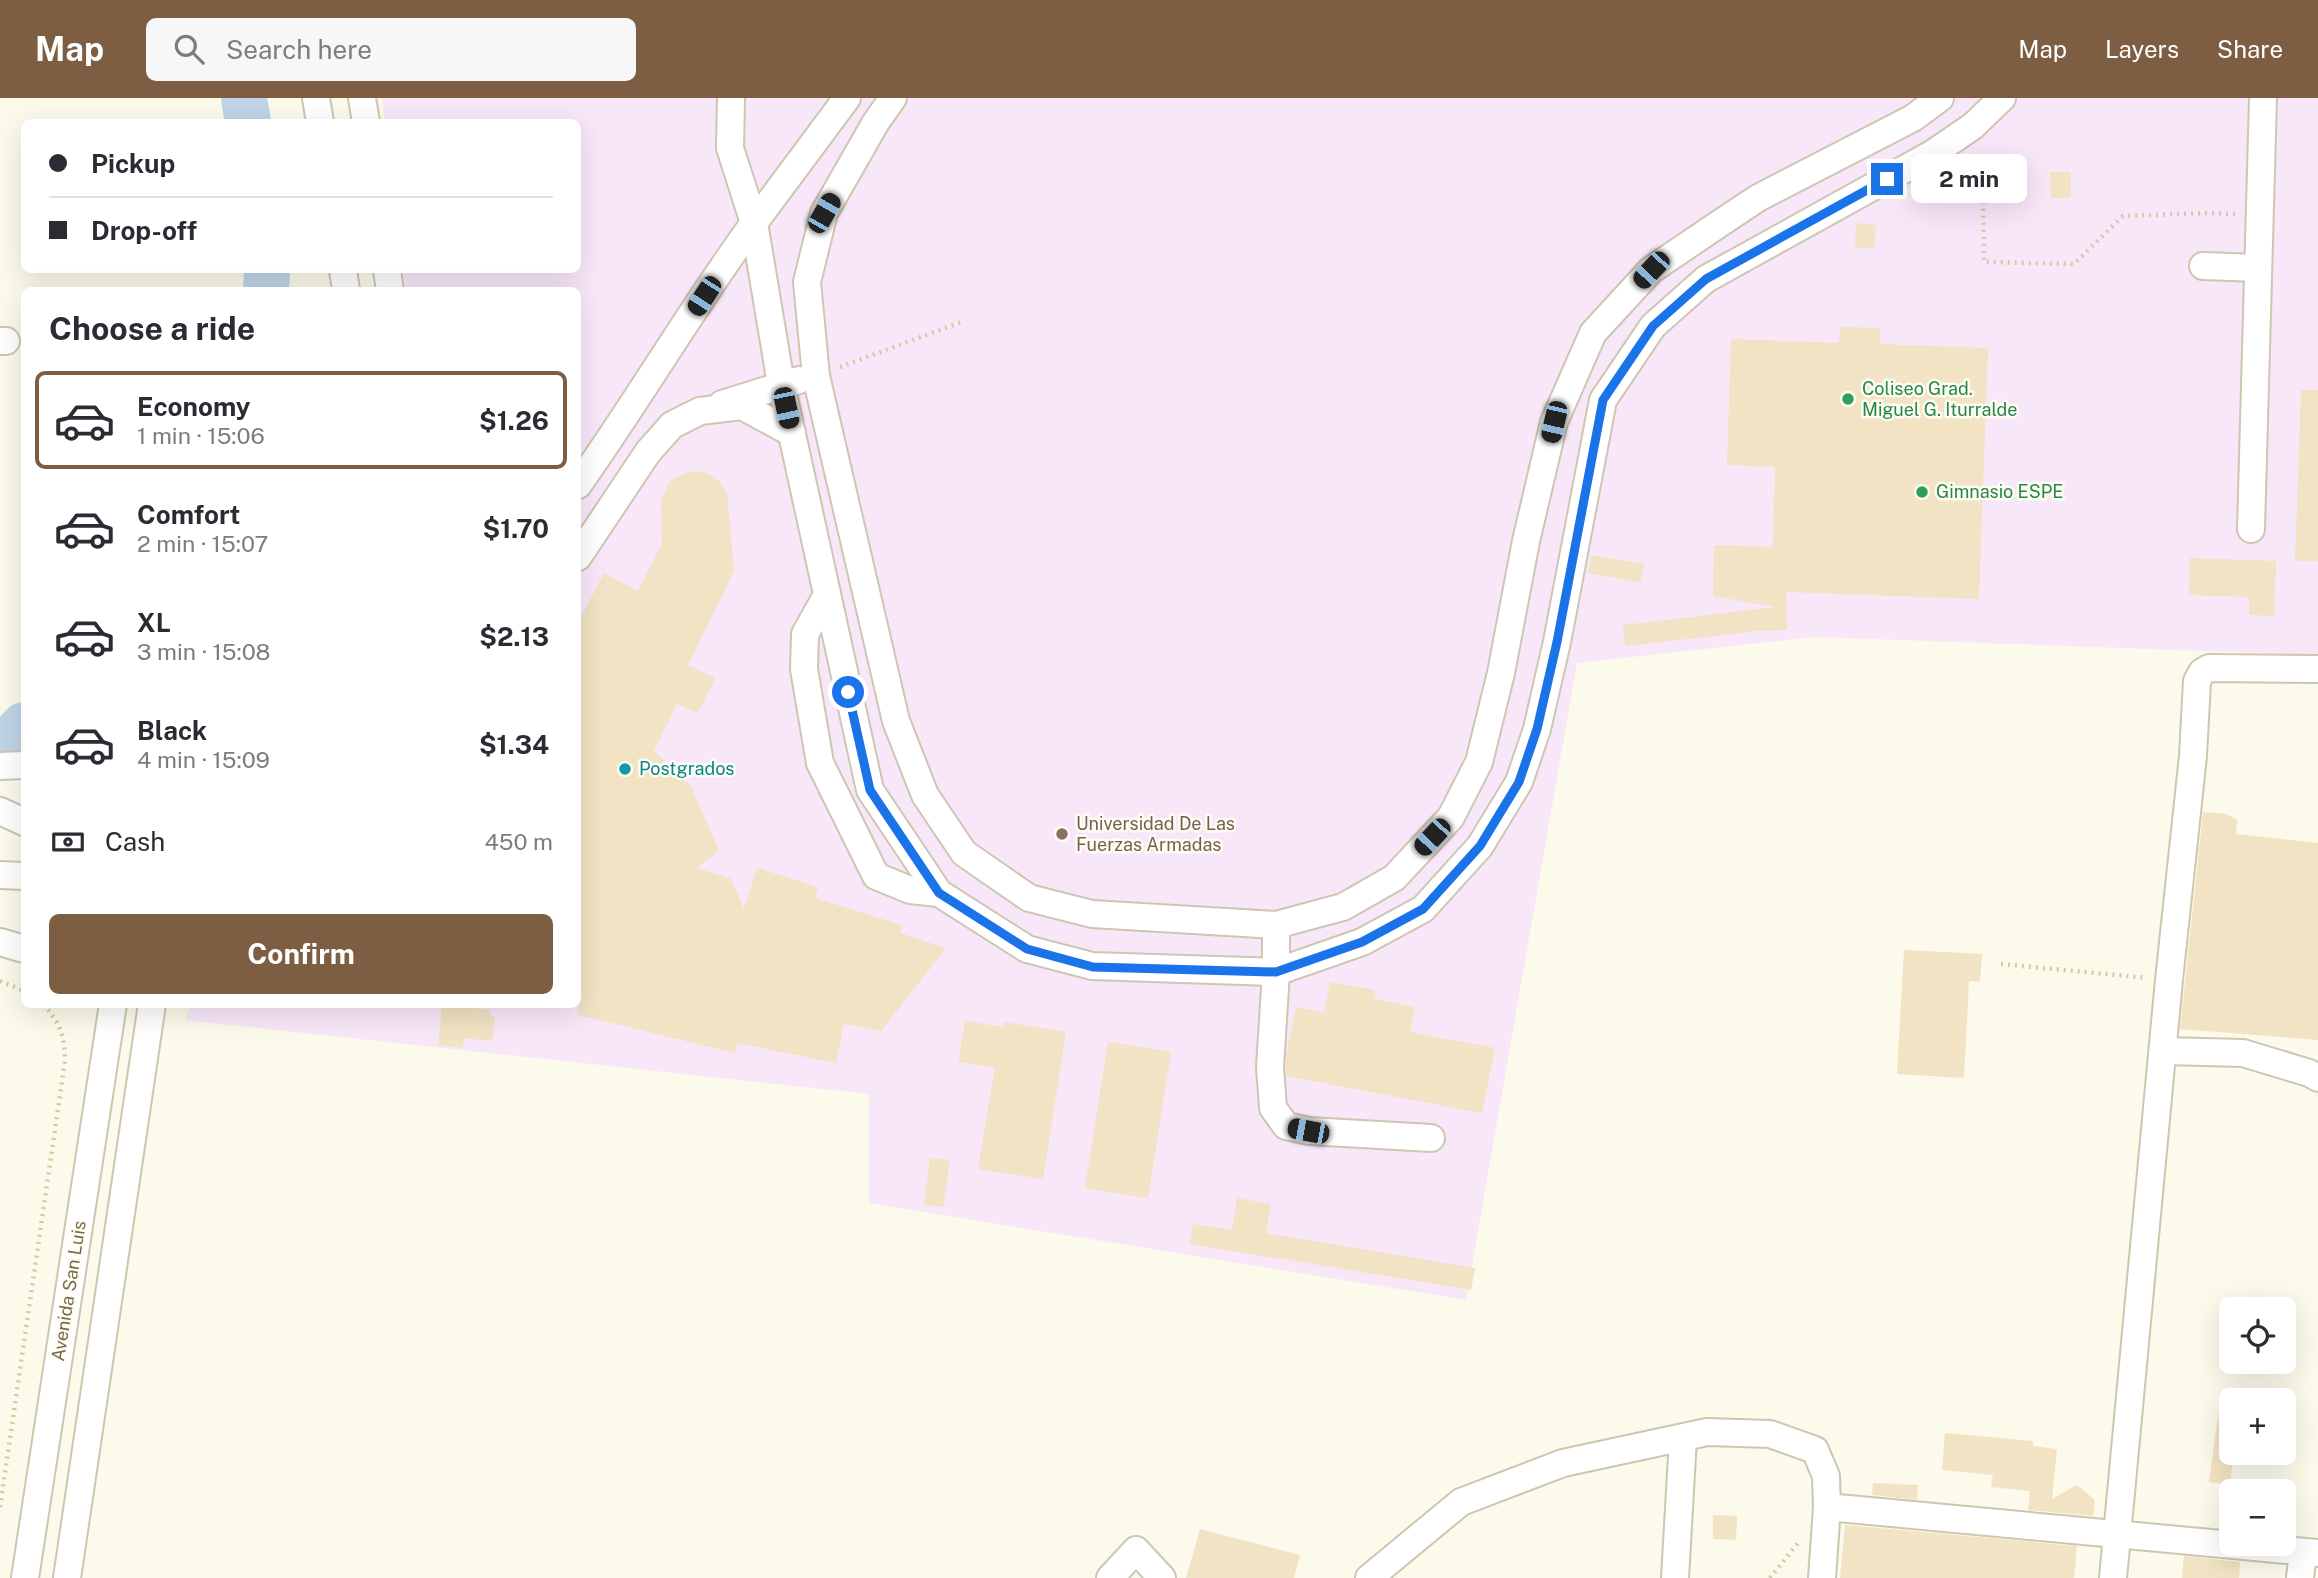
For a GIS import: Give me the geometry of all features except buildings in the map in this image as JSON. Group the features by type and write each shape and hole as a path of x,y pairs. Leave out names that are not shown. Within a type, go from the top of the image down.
{"street":[{"path":"316,98 320,119"},
{"path":"362,98 366,119"},
{"path":"731,98 730,148 754,223 781,384 870,790 939,893 1027,949 1093,967 1276,972 1362,942 1423,909 1480,846 1519,782 1537,729 1557,642 1603,400 1653,326 1706,279 1932,154 1973,126 2001,98"},
{"path":"581,481 718,274 847,98"},
{"path":"893,98 876,122 824,213 807,282 816,376 895,720 925,795 964,853 1029,898 1093,914 1276,925 1343,907 1394,878 1451,817 1479,762 1501,673 1526,541 1554,422 1593,333 1651,270 1713,228 1758,198 1913,118 1940,98"},
{"path":"2251,529 2263,98"},
{"path":"2203,266 2259,268"},
{"path":"718,274 739,270 807,282"},
{"path":"581,552 648,452 672,425 700,411 781,384 816,376"},
{"path":"700,411 742,406 792,433"},
{"path":"827,595 805,634 804,670 820,763 876,876 910,890 939,893"},
{"path":"2113,1578 2169,980 2193,755 2197,681 2202,672 2209,668 2318,669"},
{"path":"1479,762 1519,782"},
{"path":"0,811 21,821"},
{"path":"0,875 21,876"},
{"path":"1276,925 1270,1067 1273,1108 1286,1126 1308,1131 1431,1138"},
{"path":"0,942 21,948"},
{"name":"Avenida San Luis","path":"25,1578 112,1008"},
{"path":"67,1578 151,1008"},
{"path":"2164,1051 2243,1053 2309,1073 2318,1079"},
{"path":"1369,1578 1461,1502 1563,1463 1707,1432 1770,1434 1815,1450 1826,1476 1827,1507 1822,1578"},
{"path":"1675,1578 1682,1438"},
{"path":"1827,1507 2310,1552 2300,1578"},
{"path":"1110,1578 1136,1550 1162,1578"}],"path":[{"path":"1959,135 1983,173 1984,262 2074,264 2123,216 2205,213 2260,215"},
{"path":"816,376 964,321"},
{"path":"2001,964 2169,980"},
{"path":"0,981 21,990"},
{"path":"0,1507 65,1070 64,1036 59,1023 46,1008"}],"shaded area":[{"name":"Universidad De Las Fuerzas Armadas","path":"382,98 2318,98 2318,655 1814,637 1577,663 1466,1300 869,1203 869,1094 185,1020 190,1008 581,1008 581,287 406,287 404,273 581,273 581,119 385,119"}],"waterway":[{"path":"244,98 248,119"},
{"path":"266,287 267,273"},
{"path":"0,749 21,728"}],"place":[{"name":"Coliseo Grad. Miguel G. Iturralde","path":"1848,399"},
{"name":"Gimnasio ESPE","path":"1922,492"},
{"name":"Postgrados","path":"625,769"},
{"name":"Universidad De Las Fuerzas Armadas","path":"1062,834"}],"route":[{"path":"848,692 870,790 939,893 1027,949 1093,967 1276,972 1362,942 1423,909 1480,846 1519,782 1537,729 1557,642 1603,400 1653,326 1706,279 1887,179"}]}
